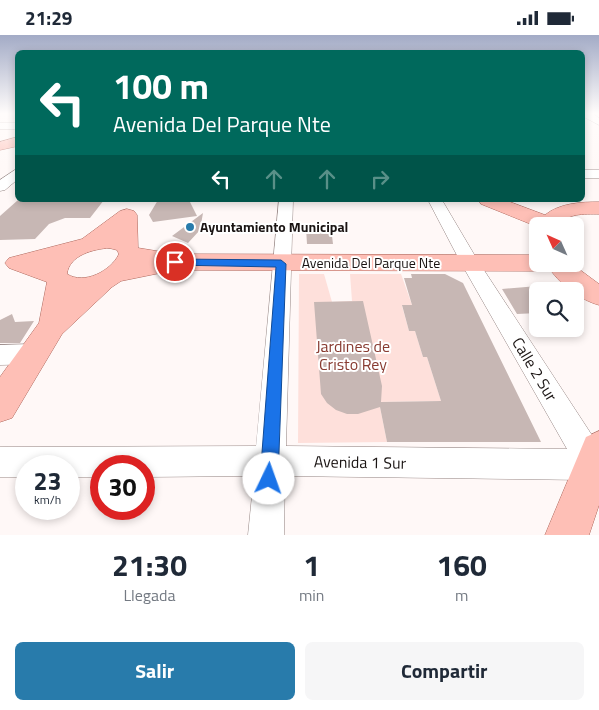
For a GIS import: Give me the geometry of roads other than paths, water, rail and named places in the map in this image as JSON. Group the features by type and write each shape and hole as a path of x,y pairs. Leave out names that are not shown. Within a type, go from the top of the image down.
{"main road":[{"path":"0,146 15,142"},
{"path":"493,202 530,217"},
{"path":"556,217 591,205"},
{"path":"52,325 58,264 85,246 131,207"},
{"path":"0,406 52,325 124,267 128,250 131,207"},
{"path":"8,263 111,241 128,250 175,262"},
{"path":"8,263 57,279 67,285 78,287 110,277 175,262"},
{"name":"Avenida Del Parque Nte","path":"175,262 281,264 529,263"},
{"path":"567,273 578,283 599,297"},
{"path":"567,535 598,464"}],"street":[{"path":"0,175 15,174"},
{"path":"585,174 599,174"},
{"path":"0,187 15,175"},
{"path":"266,535 286,202"},
{"name":"Calle 2 Sur","path":"436,202 470,263 598,464"},
{"path":"0,355 34,354"},
{"name":"Avenida 1 Sur","path":"0,463 270,461 598,464"}],"place":[{"name":"Ayuntamiento Municipal","path":"190,227"}],"park label":[{"name":"Jardines de Cristo Rey","path":"353,355"}]}
